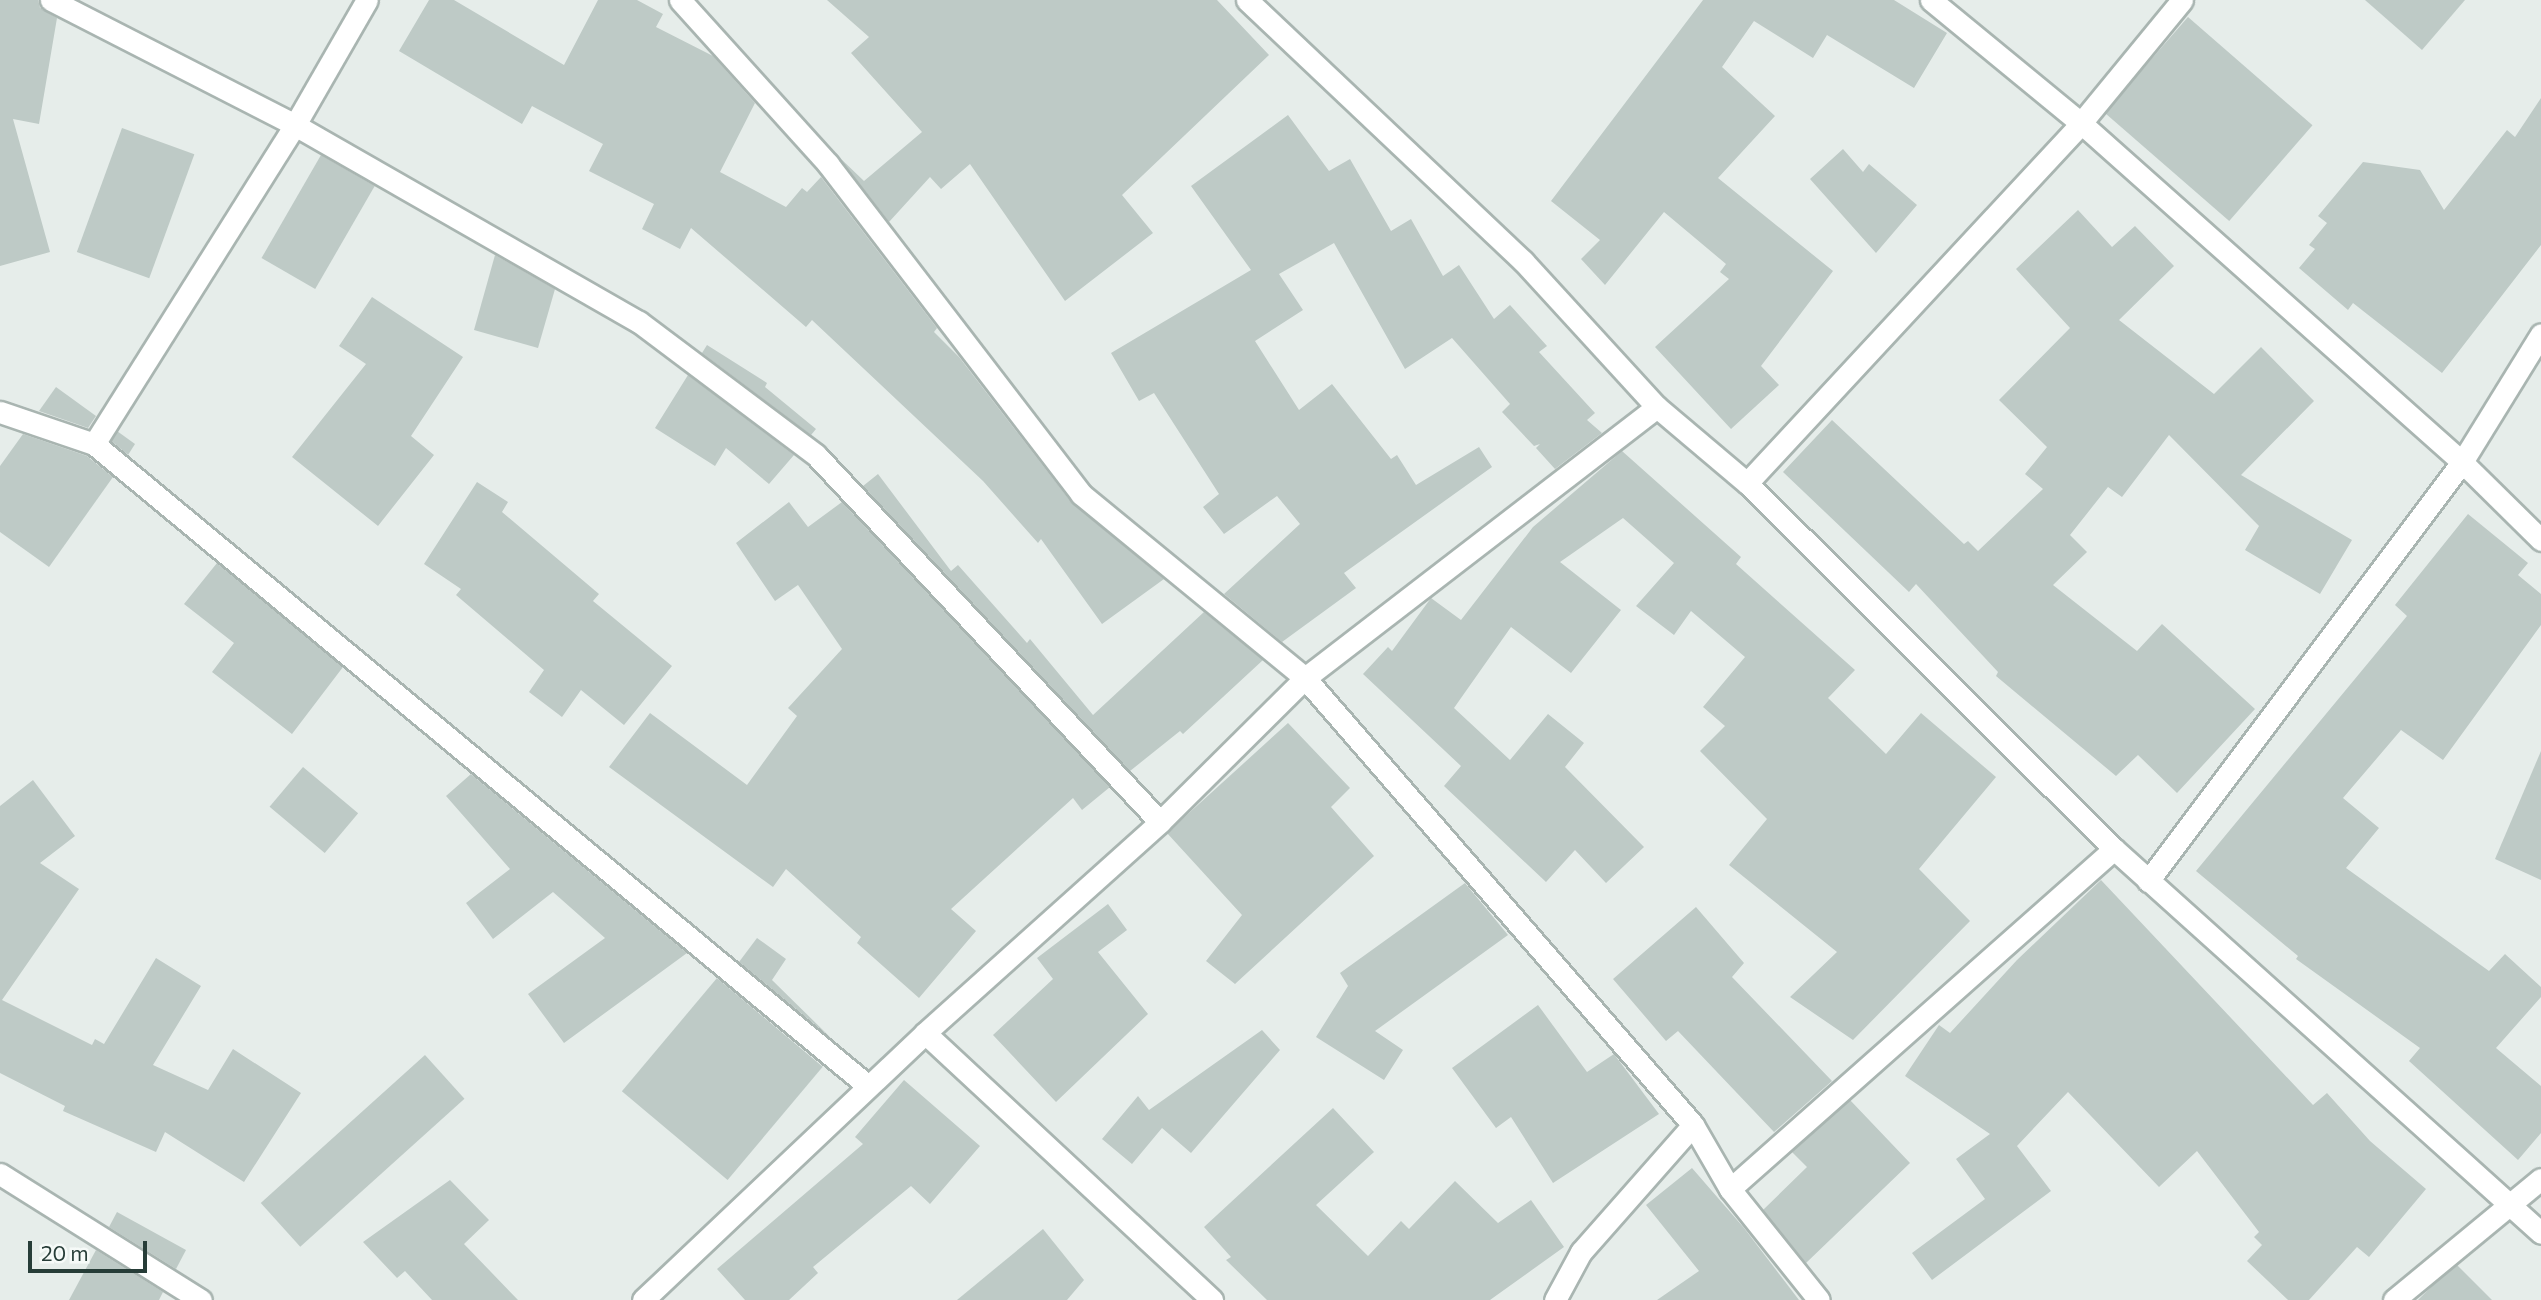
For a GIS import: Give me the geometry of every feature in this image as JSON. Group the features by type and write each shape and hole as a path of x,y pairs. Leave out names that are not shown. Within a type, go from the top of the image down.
{"street":[{"path":"51,0 295,125 639,322 816,455 1160,822"},
{"path":"94,444 295,125 367,0"},
{"path":"680,0 828,164 1081,494 1306,678 1693,1125 1730,1189 1819,1300"},
{"path":"1247,0 1523,261 1657,407 1747,483 2114,849 2462,1166 2513,1203 2541,1233"},
{"path":"1931,0 2081,123 2462,462 2541,540"},
{"path":"1747,483 2081,123 2182,0"},
{"path":"2148,881 2462,462 2541,334"},
{"path":"643,1300 925,1033 1160,822 1306,678 1657,407"},
{"path":"0,412 94,444 868,1086"},
{"path":"1730,1189 2114,849"},
{"path":"925,1033 1212,1300"},
{"path":"1555,1300 1581,1252 1693,1125"},
{"path":"0,1174 201,1300"},
{"path":"2394,1300 2541,1179"}],"building":[{"path":"0,0 38,0 40,8 57,18 39,124 13,119 50,252 0,266"},
{"path":"429,0 454,0 564,65 598,0 637,0 663,14 656,27 713,56 755,103 720,172 786,207 802,188 807,192 821,177 937,328 934,332 959,357 1071,502 1164,579 1102,624 1041,539 1038,543 983,481 812,320 806,327 691,228 680,249 642,229 654,204 589,171 603,144 532,106 522,124 399,51"},
{"path":"827,0 1217,0 1269,55 1122,195 1153,233 1065,301 970,164 941,189 930,177 889,222 839,157 864,181 922,132 851,53 869,37"},
{"path":"1703,0 1894,0 1947,33 1914,88 1827,35 1813,58 1754,21 1722,67 1775,116 1718,178 1833,271 1761,366 1779,385 1731,429 1655,347 1729,279 1720,272 1726,264 1664,212 1605,285 1581,259 1600,240 1551,201"},
{"path":"2365,0 2465,0 2422,50"},
{"path":"2188,17 2313,125 2229,221 2105,113"},
{"path":"2541,98 2541,245 2442,373 2353,303 2348,310 2299,268 2315,249 2309,245 2327,223 2318,216 2363,162 2420,170 2444,210 2507,130 2515,137"},
{"path":"1288,115 1329,171 1350,159 1391,231 1411,219 1443,276 1459,265 1494,319 1510,305 1547,346 1539,352 1595,413 1587,420 1602,433 1555,469 1536,448 1540,444 1534,446 1502,412 1510,404 1452,338 1405,369 1334,243 1279,274 1303,310 1255,341 1299,410 1332,384 1391,459 1397,455 1416,485 1479,447 1492,467 1344,573 1356,588 1282,642 1224,594 1300,524 1277,496 1224,534 1203,507 1219,494 1154,393 1139,401 1111,353 1251,270 1191,186"},
{"path":"122,128 194,154 149,278 77,252"},
{"path":"1843,149 1863,172 1869,164 1917,205 1876,253 1810,179"},
{"path":"321,155 375,186 315,289 262,258"},
{"path":"2078,210 2112,247 2135,226 2174,266 2119,320 2214,394 2261,347 2314,401 2241,475 2352,540 2320,594 2245,550 2259,526 2169,435 2122,497 2108,487 2070,535 2087,552 2053,585 2137,651 2162,624 2255,709 2177,793 2138,755 2116,776 1996,676 1998,672 1916,584 1909,592 1783,472 1832,420 1964,544 1968,541 1978,551 2043,489 2025,474 2047,447 1999,400 2070,328 2016,269"},
{"path":"495,255 555,289 538,348 474,330"},
{"path":"372,297 463,357 411,436 434,455 378,526 292,457 366,364 339,346"},
{"path":"707,345 767,383 765,387 816,429 811,435 702,353"},
{"path":"688,375 794,455 769,484 726,448 715,466 655,428"},
{"path":"56,387 96,416 88,428 39,411"},
{"path":"117,431 135,444 128,455 111,441"},
{"path":"23,434 87,456 113,477 49,567 0,532 0,466"},
{"path":"1622,451 1741,557 1736,564 1855,670 1828,698 1886,754 1921,713 1996,777 1919,869 1970,921 1853,1040 1790,997 1837,952 1729,865 1767,819 1700,751 1725,726 1703,707 1745,657 1691,611 1674,635 1636,606 1674,563 1623,518 1560,562 1621,610 1571,673 1511,627 1454,708 1510,760 1548,714 1584,743 1565,767 1644,847 1606,883 1575,850 1546,882 1444,786 1461,766 1363,674 1388,647 1392,651 1431,598 1461,620 1533,527"},
{"path":"878,474 951,571 958,565 1027,643 1030,639 1093,715 1204,612 1263,660 1183,734 1180,731 1130,771 863,486"},
{"path":"477,482 508,502 502,512 599,594 593,601 672,666 624,725 581,690 562,717 529,692 544,670 456,595 461,589 424,564"},
{"path":"789,502 808,527 842,502 1110,787 1082,810 1073,798 951,909 976,931 919,998 857,943 861,937 786,869 773,887 609,767 650,713 747,785 797,716 788,708 842,649 798,585 775,601 736,543"},
{"path":"2468,514 2528,563 2518,575 2541,594 2541,625 2443,760 2401,730 2343,798 2379,828 2346,868 2489,971 2505,954 2541,987 2541,997 2496,1048 2541,1086 2541,1133 2518,1160 2409,1061 2420,1048 2296,959 2298,956 2196,871 2407,616 2395,605"},
{"path":"217,563 343,667 292,734 212,672 234,643 184,604"},
{"path":"1288,723 1350,788 1331,807 1374,856 1235,984 1206,961 1242,915 1167,833"},
{"path":"2541,751 2541,880 2495,859"},
{"path":"303,767 358,813 325,853 270,807"},
{"path":"471,774 687,953 564,1043 528,994 605,938 553,892 493,939 466,903 510,869 446,796"},
{"path":"33,780 75,836 40,863 79,889 2,1000 92,1045 95,1039 104,1044 156,958 201,986 153,1065 208,1090 233,1049 301,1093 244,1182 165,1132 156,1152 63,1111 65,1106 0,1073 0,806"},
{"path":"2101,880 2313,1105 2327,1093 2370,1141 2426,1189 2369,1257 2357,1247 2309,1300 2288,1300 2247,1261 2262,1245 2254,1237 2259,1232 2197,1151 2159,1187 2068,1092 2017,1146 2051,1191 1932,1280 1912,1253 1985,1199 1956,1159 1990,1134 1905,1076 1939,1025 1950,1033 2017,960"},
{"path":"1465,883 1508,935 1375,1031 1403,1050 1384,1080 1316,1037 1348,986 1340,973"},
{"path":"1108,904 1127,930 1098,952 1148,1014 1056,1102 993,1035 1053,979 1037,958"},
{"path":"1696,907 1744,963 1732,977 1832,1081 1774,1132 1678,1031 1666,1041 1613,979"},
{"path":"757,938 786,959 772,980 832,1039 739,962"},
{"path":"717,978 823,1067 728,1180 622,1091"},
{"path":"1538,1005 1587,1072 1614,1054 1659,1114 1553,1183 1511,1117 1496,1128 1452,1068"},
{"path":"1262,1030 1280,1050 1191,1153 1162,1128 1132,1164 1102,1139 1138,1096 1149,1110"},
{"path":"425,1055 464,1099 300,1247 261,1203"},
{"path":"904,1080 980,1146 930,1204 911,1186 813,1267 818,1273 789,1300 745,1300 717,1269 863,1144 855,1137"},
{"path":"1850,1100 1910,1163 1806,1263 1763,1210 1807,1167 1792,1152"},
{"path":"1333,1108 1374,1152 1316,1205 1368,1256 1401,1221 1409,1229 1455,1181 1498,1223 1531,1200 1564,1247 1490,1300 1267,1300 1226,1260 1231,1257 1204,1227"},
{"path":"1692,1168 1744,1228 1799,1300 1657,1300 1699,1271 1646,1205"},
{"path":"450,1180 489,1220 464,1244 518,1300 432,1300 405,1271 397,1278 363,1242"},
{"path":"117,1212 186,1250 176,1269 109,1227"},
{"path":"1043,1229 1084,1280 1067,1300 957,1300"},
{"path":"96,1250 163,1292 159,1300 69,1300"},
{"path":"2457,1265 2492,1300 2418,1300 2433,1285"}]}
